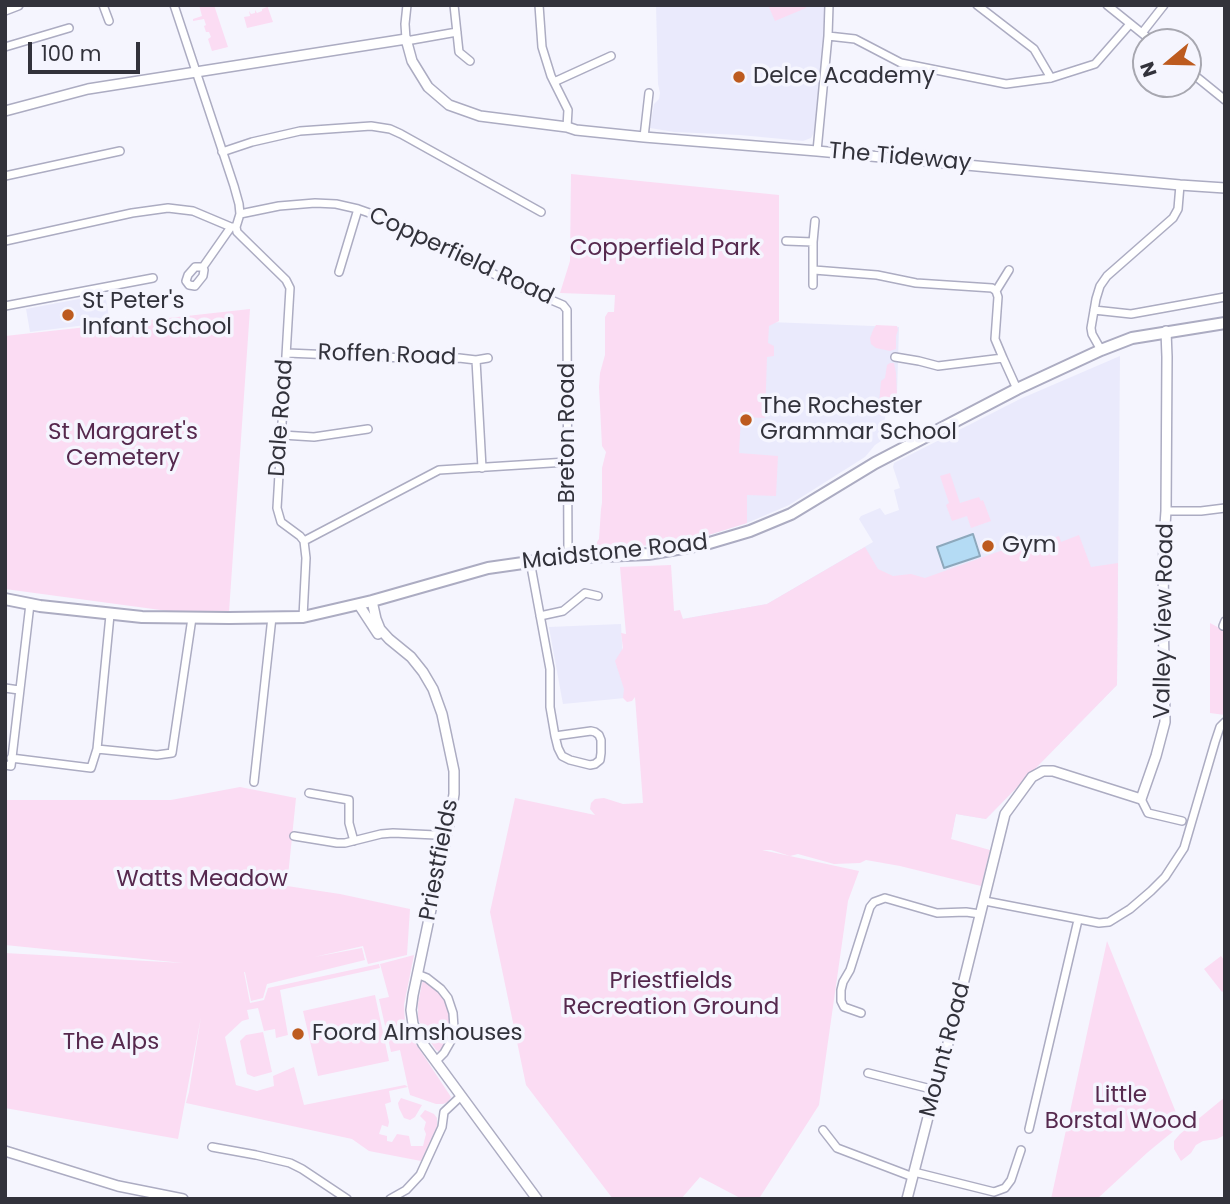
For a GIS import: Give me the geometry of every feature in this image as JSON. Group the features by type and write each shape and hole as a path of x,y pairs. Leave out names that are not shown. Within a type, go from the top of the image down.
{"main road":[{"name":"Maidstone Road","path":"5,598 110,615 192,618 303,617 359,605 488,568 568,557 648,554 706,544 750,531 803,508 870,466 1017,389 1101,350 1132,338 1225,323"}],"street":[{"path":"5,10 18,5"},
{"path":"103,5 109,21"},
{"path":"174,5 239,202 240,214 234,227 202,267"},
{"path":"406,40 407,5"},
{"path":"454,5 460,53 470,61"},
{"path":"539,5 542,47 554,82 568,110 571,129"},
{"path":"817,150 829,5"},
{"path":"978,5 1034,49 1051,78"},
{"path":"1107,5 1135,28"},
{"path":"1146,28 1164,5"},
{"path":"828,36 855,39 901,63 1006,84 1051,78 1094,64 1130,24"},
{"path":"5,47 69,28"},
{"path":"5,111 90,89 457,32"},
{"name":"The Tideway","path":"406,40 412,61 431,91 454,107 480,116 644,137 817,150 1225,188"},
{"path":"554,82 611,56"},
{"path":"1202,81 1225,100"},
{"path":"644,137 649,93"},
{"path":"222,152 300,131 371,126 390,129 541,212"},
{"path":"5,176 120,151"},
{"path":"1101,350 1091,328 1100,286 1107,276 1173,218 1178,209 1180,185"},
{"name":"Copperfield Road","path":"240,214 299,203 336,204 358,209 516,285 560,303 567,310"},
{"path":"5,241 157,209 193,211 234,227"},
{"path":"339,272 358,209"},
{"path":"813,285 815,221"},
{"name":"Dale Road","path":"234,227 288,284 290,293 277,511 283,524 304,541"},
{"path":"786,241 813,242"},
{"path":"814,270 877,275 916,283 992,288 998,297 995,339 1017,389"},
{"path":"996,291 1009,270"},
{"path":"5,306 153,278"},
{"path":"1094,310 1131,314 1225,297"},
{"name":"Breton Road","path":"567,310 568,557"},
{"name":"Valley View Road","path":"1141,799 1165,722 1163,606 1166,331"},
{"name":"Roffen Road","path":"287,353 429,359 488,358"},
{"path":"895,357 938,366 1003,358"},
{"path":"476,360 482,467"},
{"path":"282,435 314,437 368,429"},
{"path":"303,617 306,558 304,541 439,470 567,462"},
{"path":"1166,511 1225,508"},
{"path":"530,561 550,669 550,708 555,736 558,748 565,758 589,765 600,760 601,740 596,732 555,736"},
{"path":"540,617 562,611 585,593 598,596"},
{"name":"Priestfields","path":"372,601 378,624 389,639 423,672 433,689 440,706 452,763 454,785 447,837 417,974 412,1020 418,1035 436,1061 537,1199"},
{"path":"30,604 9,763 90,768 97,749 110,615"},
{"name":"Priestfields","path":"359,605 374,629 389,639"},
{"path":"254,782 272,617"},
{"path":"97,749 157,755 172,753 192,618"},
{"path":"5,688 19,690"},
{"path":"1182,821 1148,813 1141,799 1054,771 1043,771 1032,777 1006,814 985,901 1098,923 1110,922 1144,897 1167,875 1185,846 1220,727 1225,722"},
{"path":"309,793 349,800 349,823 354,841"},
{"path":"294,836 345,843 393,833 447,837"},
{"path":"861,1013 843,1006 841,990 851,968 868,911 874,902 887,898 937,913 980,914"},
{"name":"Mount Road","path":"907,1199 985,901"},
{"path":"1028,1129 1078,920"},
{"path":"417,974 444,992 454,1017 450,1043 436,1061"},
{"path":"868,1073 935,1090"},
{"path":"390,1199 406,1190 420,1175 442,1127 444,1111 461,1096"},
{"path":"823,1130 837,1149 913,1175 994,1192 1005,1188 1011,1181 1021,1150"},
{"path":"212,1147 290,1163 347,1199"},
{"path":"5,1151 118,1186 183,1199"}],"shaded area":[{"name":"Delce Academy","path":"656,5 824,5 824,33 814,132 811,138 803,141 650,128 654,104 660,93"},
{"name":"St Peter's Infant School","path":"105,294 110,322 30,332 26,309"},
{"path":"769,322 899,327 897,393 886,401 884,439 865,457 789,505 747,523 702,537"},
{"path":"1120,356 1117,685 986,819 956,814 951,839 634,679 686,671 682,619 767,604 873,542 859,519 880,508 885,515 899,510 894,490 900,488 894,463 1020,399"},
{"path":"621,624 625,698 563,704 549,627"}],"green space":[{"path":"199,5 214,5 228,47 212,51 208,39 211,37 209,32 206,32 204,19 193,21 202,16"},
{"path":"267,5 273,22 247,28 244,17 250,16 249,11 251,14 255,13 255,10 257,13"},
{"path":"768,5 805,5 806,8 775,21"},
{"name":"Copperfield Park","path":"571,174 779,195 779,321 769,326 768,343 774,346 774,356 767,357 765,418 741,417 739,453 778,456 776,496 747,495 747,523 702,537 677,540 676,544 597,548 602,503 602,468 606,452 602,446 599,387 605,355 605,317 608,312 614,312 615,295 560,293 570,261"},
{"name":"St Margaret's Cemetery","path":"250,309 229,612 168,611 5,589 5,336"},
{"path":"876,325 897,326 896,349 890,351 871,344 870,338"},
{"path":"894,363 897,397 883,408 881,416 878,414 881,381 885,378 887,365"},
{"path":"950,473 960,503 979,497 983,500 991,521 971,528 967,516 952,521 940,476"},
{"name":"Priestfields Recreation Ground","path":"1079,535 1091,567 1118,563 1117,685 986,819 956,814 951,839 990,850 981,886 866,860 860,863 834,864 798,854 790,856 762,850 859,871 848,901 819,1105 757,1199 742,1199 700,1177 681,1199 613,1199 526,1085 490,912 515,798 595,815 590,809 595,799 604,798 623,804 643,803 635,697 627,702 623,698 624,689 615,661 623,648 621,633 626,634 620,567 671,565 674,611 680,610 683,619 767,604 865,547 878,569 893,576 911,574 925,578 1003,548 1011,546 1013,552 1059,536 1061,542"},
{"path":"1210,623 1225,631 1225,715 1210,713"},
{"path":"240,787 296,798 287,886 410,909 407,955 368,964 363,946 314,957 362,948 365,960 267,984 263,998 251,1001 244,972 250,1003 264,1000 268,988 379,964 380,968 280,990 288,1035 276,1038 275,1029 264,1031 258,1008 247,1010 249,1019 242,1021 225,1037 236,1085 257,1091 274,1086 273,1076 294,1067 304,1105 405,1085 408,1087 389,1091 391,1102 385,1104 388,1127 382,1125 379,1134 387,1136 387,1141 392,1142 397,1134 409,1136 411,1146 423,1146 426,1122 420,1116 425,1110 434,1114 437,1126 421,1161 369,1151 352,1139 186,1103 201,1017 178,1139 5,1108 5,953 183,963 5,945 5,800 171,800"},
{"name":"Little Borstal Wood","path":"1107,941 1181,1125 1097,1199 1051,1199"},
{"path":"414,955 404,1005 405,1023 451,1097 448,1102 436,1104 410,1095 400,1050 391,1052 379,999 389,997 380,964"},
{"path":"1221,956 1225,961 1225,990 1222,992 1204,969"},
{"path":"424,980 441,993 448,1004 452,1023 450,1037 440,1052 426,1035 418,1019 418,1004"},
{"path":"375,995 389,1061 318,1076 303,1011"},
{"path":"263,1032 272,1072 254,1077 247,1074 240,1041 246,1035"},
{"path":"1225,1097 1225,1135 1196,1145 1181,1161 1174,1149 1174,1141"},
{"path":"401,1098 422,1105 410,1120 404,1118 399,1108"}],"water":[{"path":"973,534 980,556 944,568 937,547"}],"place":[{"name":"Delce Academy","path":"739,77"},
{"name":"St Peter's Infant School","path":"68,315"},
{"name":"The Rochester Grammar School","path":"746,420"},
{"name":"Gym","path":"988,546"},
{"name":"Foord Almshouses","path":"298,1034"}],"park label":[{"name":"Watts Meadow","path":"202,880"},
{"name":"The Alps","path":"111,1043"}]}
